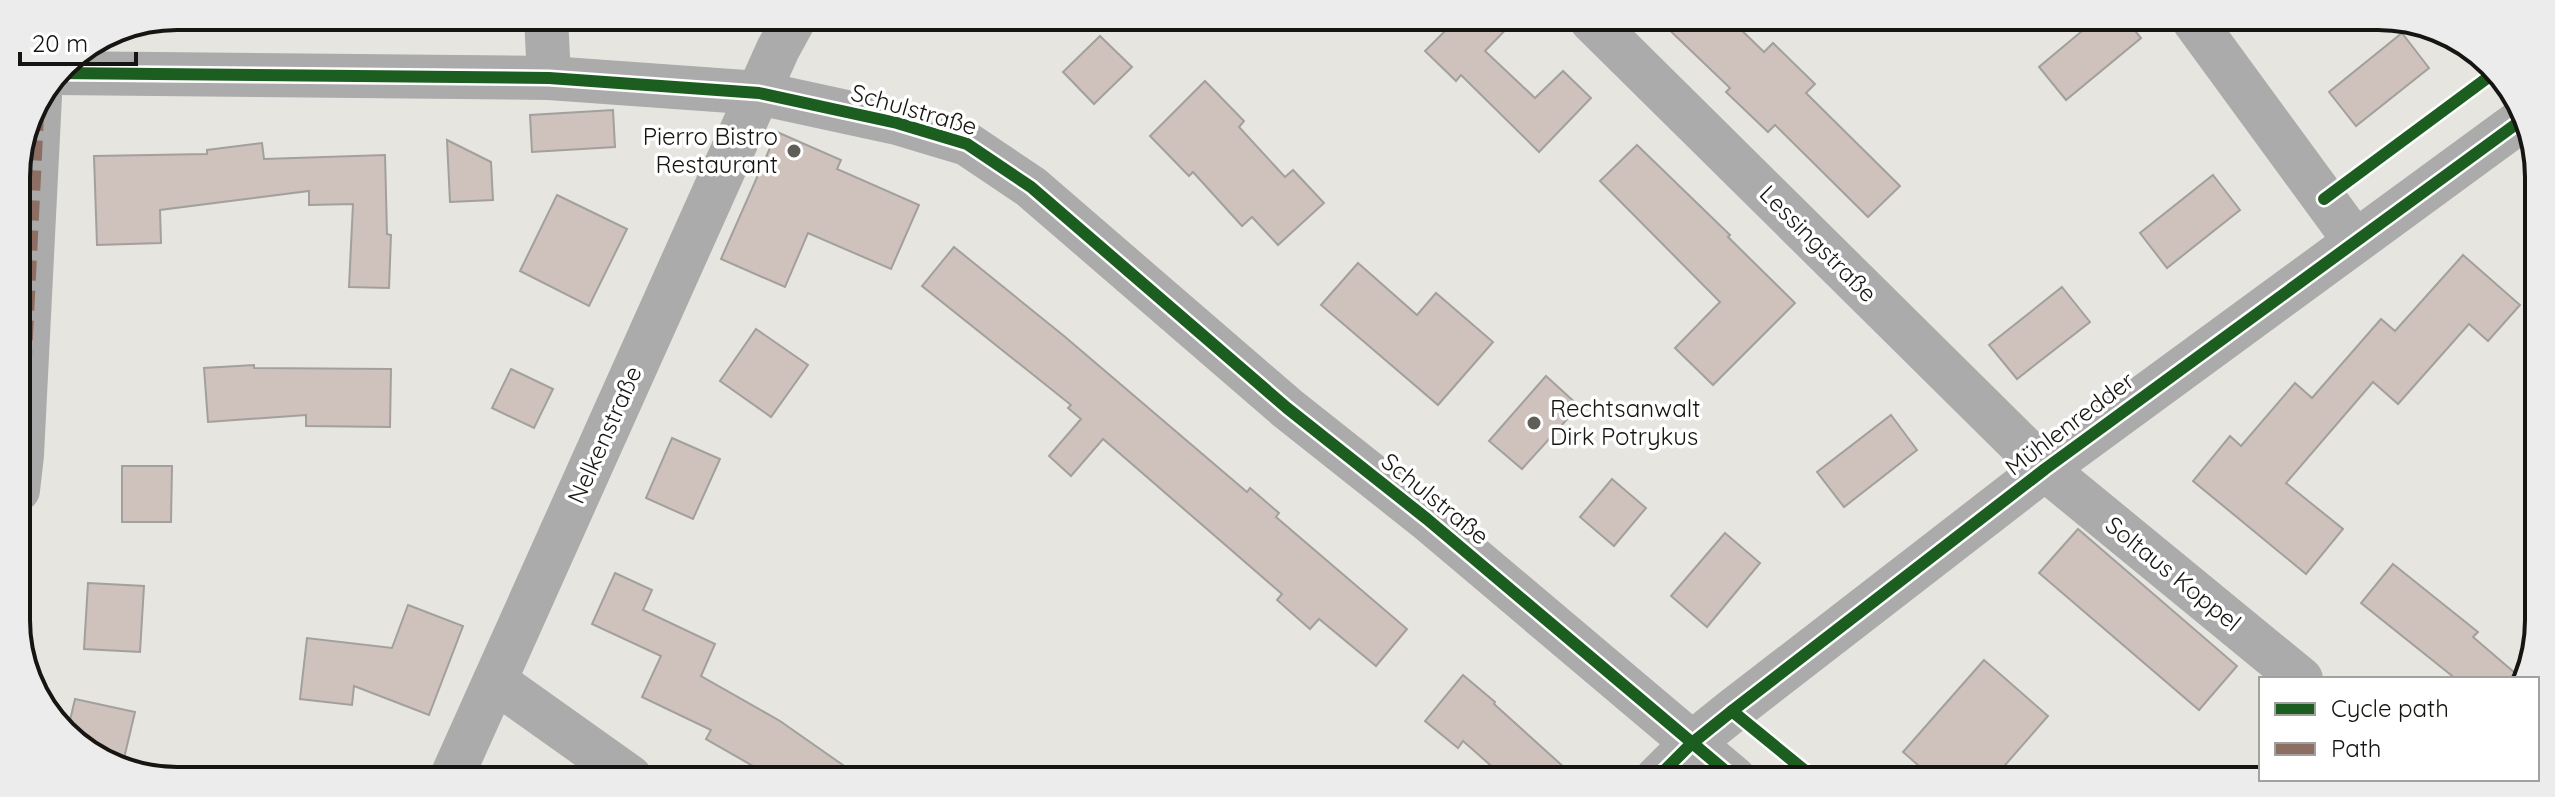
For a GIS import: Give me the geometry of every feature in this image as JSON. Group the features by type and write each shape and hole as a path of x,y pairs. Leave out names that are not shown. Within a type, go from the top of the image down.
{"street":[{"path":"547,30 549,78"},
{"name":"Nelkenstraße","path":"456,767 788,30"},
{"name":"Lessingstraße","path":"1601,30 2045,469"},
{"path":"2201,30 2355,241"},
{"name":"Schulstraße","path":"73,73 549,78 759,93 897,123 967,144 1031,187 1287,408 1427,519 1720,767"},
{"name":"Mühlenredder","path":"1668,767 1691,744 2045,469 2515,125"},
{"path":"30,295 38,129"},
{"name":"Soltaus Koppel","path":"2045,469 2299,677"},
{"path":"495,681 616,767"}],"building":[{"path":"1446,30 1505,30 1485,51 1535,98 1563,71 1591,98 1539,152 1461,75 1456,81 1425,51"},
{"path":"1669,30 1741,30 1764,52 1773,43 1815,84 1806,93 1900,186 1868,217 1775,125 1768,132 1726,92 1730,88"},
{"path":"2083,30 2134,30 2141,38 2066,100 2039,67"},
{"path":"2402,33 2429,68 2356,126 2329,92"},
{"path":"1100,36 1132,67 1094,104 1063,72"},
{"path":"1205,81 1244,121 1239,127 1285,177 1293,170 1324,203 1278,245 1252,217 1242,226 1193,172 1189,176 1150,136"},
{"path":"613,110 615,147 532,152 530,115"},
{"path":"777,132 841,160 837,169 919,205 891,269 808,233 785,287 721,259"},
{"path":"447,140 491,162 493,200 450,202"},
{"path":"262,143 264,159 385,155 387,234 391,235 389,288 349,287 353,204 309,205 309,191 160,210 161,243 97,245 94,156 207,154 207,150"},
{"path":"1637,145 1795,303 1713,385 1675,348 1720,302 1600,181"},
{"path":"2213,175 2240,210 2167,268 2140,233"},
{"path":"557,195 627,229 589,306 520,271"},
{"path":"954,247 1247,492 1250,488 1279,513 1276,517 1407,629 1376,666 1319,619 1310,629 1277,600 1282,594 1103,439 1071,476 1049,456 1081,419 1068,408 1071,405 922,286"},
{"path":"2463,255 2520,305 2488,341 2469,324 2398,404 2373,382 2286,483 2343,529 2306,574 2193,481 2230,436 2241,446 2295,383 2312,398 2381,319 2395,331"},
{"path":"1358,263 1417,315 1436,293 1493,342 1438,405 1321,305"},
{"path":"2062,287 2090,322 2017,379 1989,345"},
{"path":"756,329 808,365 771,417 720,381"},
{"path":"254,365 254,368 391,369 390,427 306,426 306,415 208,422 204,368"},
{"path":"511,369 553,389 534,428 492,408"},
{"name":"Rechtsanwalt Dirk Potrykus","path":"1546,376 1579,406 1522,469 1489,441"},
{"path":"1891,415 1917,450 1844,507 1817,472"},
{"path":"672,438 720,459 693,519 646,498"},
{"path":"122,466 172,466 171,522 122,522"},
{"path":"1612,479 1646,508 1614,546 1580,517"},
{"path":"2078,529 2237,666 2199,710 2039,573"},
{"path":"1725,533 1760,563 1707,627 1671,596"},
{"path":"2393,564 2478,632 2473,637 2515,673 2514,676 2454,677 2361,603"},
{"path":"615,573 652,590 643,610 715,644 701,676 780,721 846,767 755,767 706,739 711,730 642,697 661,656 592,624"},
{"path":"88,583 144,586 140,652 84,649"},
{"path":"408,605 463,626 429,715 354,686 352,705 300,699 307,638 392,648"},
{"path":"1984,660 2048,716 2003,767 1920,767 1903,752"},
{"path":"1463,675 1564,767 1492,767 1463,741 1458,748 1425,721"},
{"path":"75,699 135,712 124,757 88,737 70,720"}],"marked path":[{"path":"30,295 38,129"}],"cycle path":[{"path":"73,73 549,78 759,93 897,123 967,144 1031,187 1287,408 1427,519 1721,767"},
{"path":"2324,199 2487,78"},
{"path":"1668,767 1732,711 2045,469 2515,125"},
{"path":"1732,711 1800,767"}],"place":[{"name":"Pierro Bistro Restaurant","path":"794,151"},
{"name":"Rechtsanwalt Dirk Potrykus","path":"1534,423"}]}
